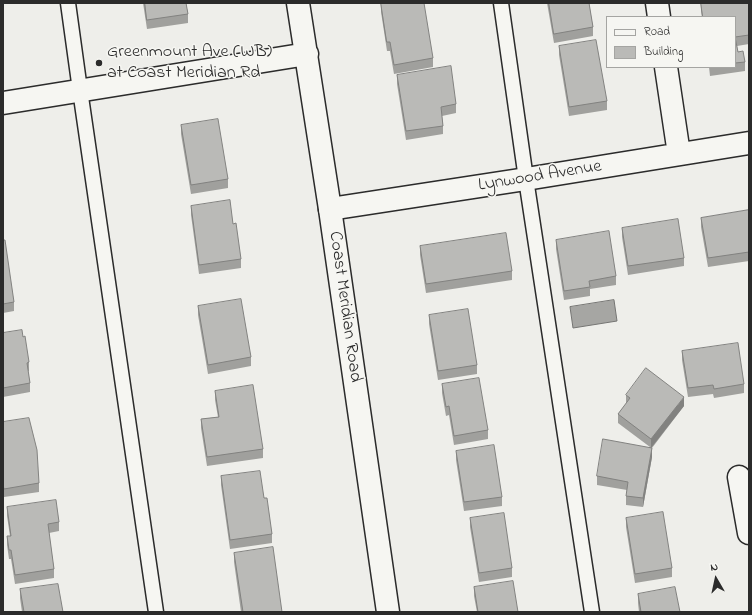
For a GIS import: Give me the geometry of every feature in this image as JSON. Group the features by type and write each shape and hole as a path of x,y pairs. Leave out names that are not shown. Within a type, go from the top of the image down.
{"street":[{"name":"Coast Meridian Road","path":"298,3 330,209 388,612"},
{"path":"657,3 659,16"},
{"path":"3,103 307,54"},
{"path":"666,68 679,154"},
{"name":"Lynwood Avenue","path":"330,209 526,180 749,143"},
{"path":"739,477 749,533"}],"lane":[{"path":"68,3 156,612"},
{"path":"501,3 526,180 592,612"}],"shaded area":[{"path":"614,300 617,321 573,328 570,307"}],"building":[{"path":"145,3 186,3 188,14 147,20"},
{"path":"381,3 424,3 433,58 394,65 390,42 387,42"},
{"path":"549,3 589,3 593,27 554,34"},
{"path":"701,3 749,3 749,35 736,37 736,16 703,16"},
{"path":"596,40 607,101 569,107 559,46"},
{"path":"736,42 738,52 743,51 745,62 736,63"},
{"path":"451,66 456,104 441,107 443,126 406,131 397,75"},
{"path":"218,119 228,179 191,185 181,125"},
{"path":"230,200 233,224 236,223 241,259 199,265 191,206"},
{"path":"749,210 749,252 708,258 701,218"},
{"path":"678,219 684,258 628,266 622,228"},
{"path":"609,231 616,276 589,281 590,287 564,291 556,240"},
{"path":"506,233 512,271 426,284 420,246"},
{"path":"3,240 5,240 14,302 3,304"},
{"path":"241,299 251,357 208,365 198,306"},
{"path":"468,309 477,365 438,371 429,315"},
{"path":"22,330 23,337 25,336 29,362 27,363 30,383 3,388 3,333"},
{"path":"738,343 744,384 714,389 713,385 688,388 682,351"},
{"path":"646,368 684,397 651,439 618,414 630,398 626,395"},
{"path":"479,378 488,430 454,436 449,406 446,407 442,384"},
{"path":"253,385 263,449 207,457 201,419 219,417 215,391"},
{"path":"29,418 37,450 39,483 4,489 3,422"},
{"path":"603,439 652,448 643,498 626,496 628,482 597,476"},
{"path":"494,445 502,497 464,502 456,451"},
{"path":"260,471 264,498 267,498 272,534 230,540 221,476"},
{"path":"56,500 59,522 48,524 54,569 15,575 7,536 11,536 7,507"},
{"path":"663,512 672,568 635,574 626,518"},
{"path":"504,513 512,568 479,573 470,518"},
{"path":"273,547 282,612 243,612 234,553"},
{"path":"513,581 518,612 478,612 474,587"},
{"path":"58,584 63,612 24,612 20,589"},
{"path":"675,587 680,612 641,612 638,594"}],"place":[{"name":"Greenmount Ave (WB) at Coast Meridian Rd","path":"99,63"}]}
